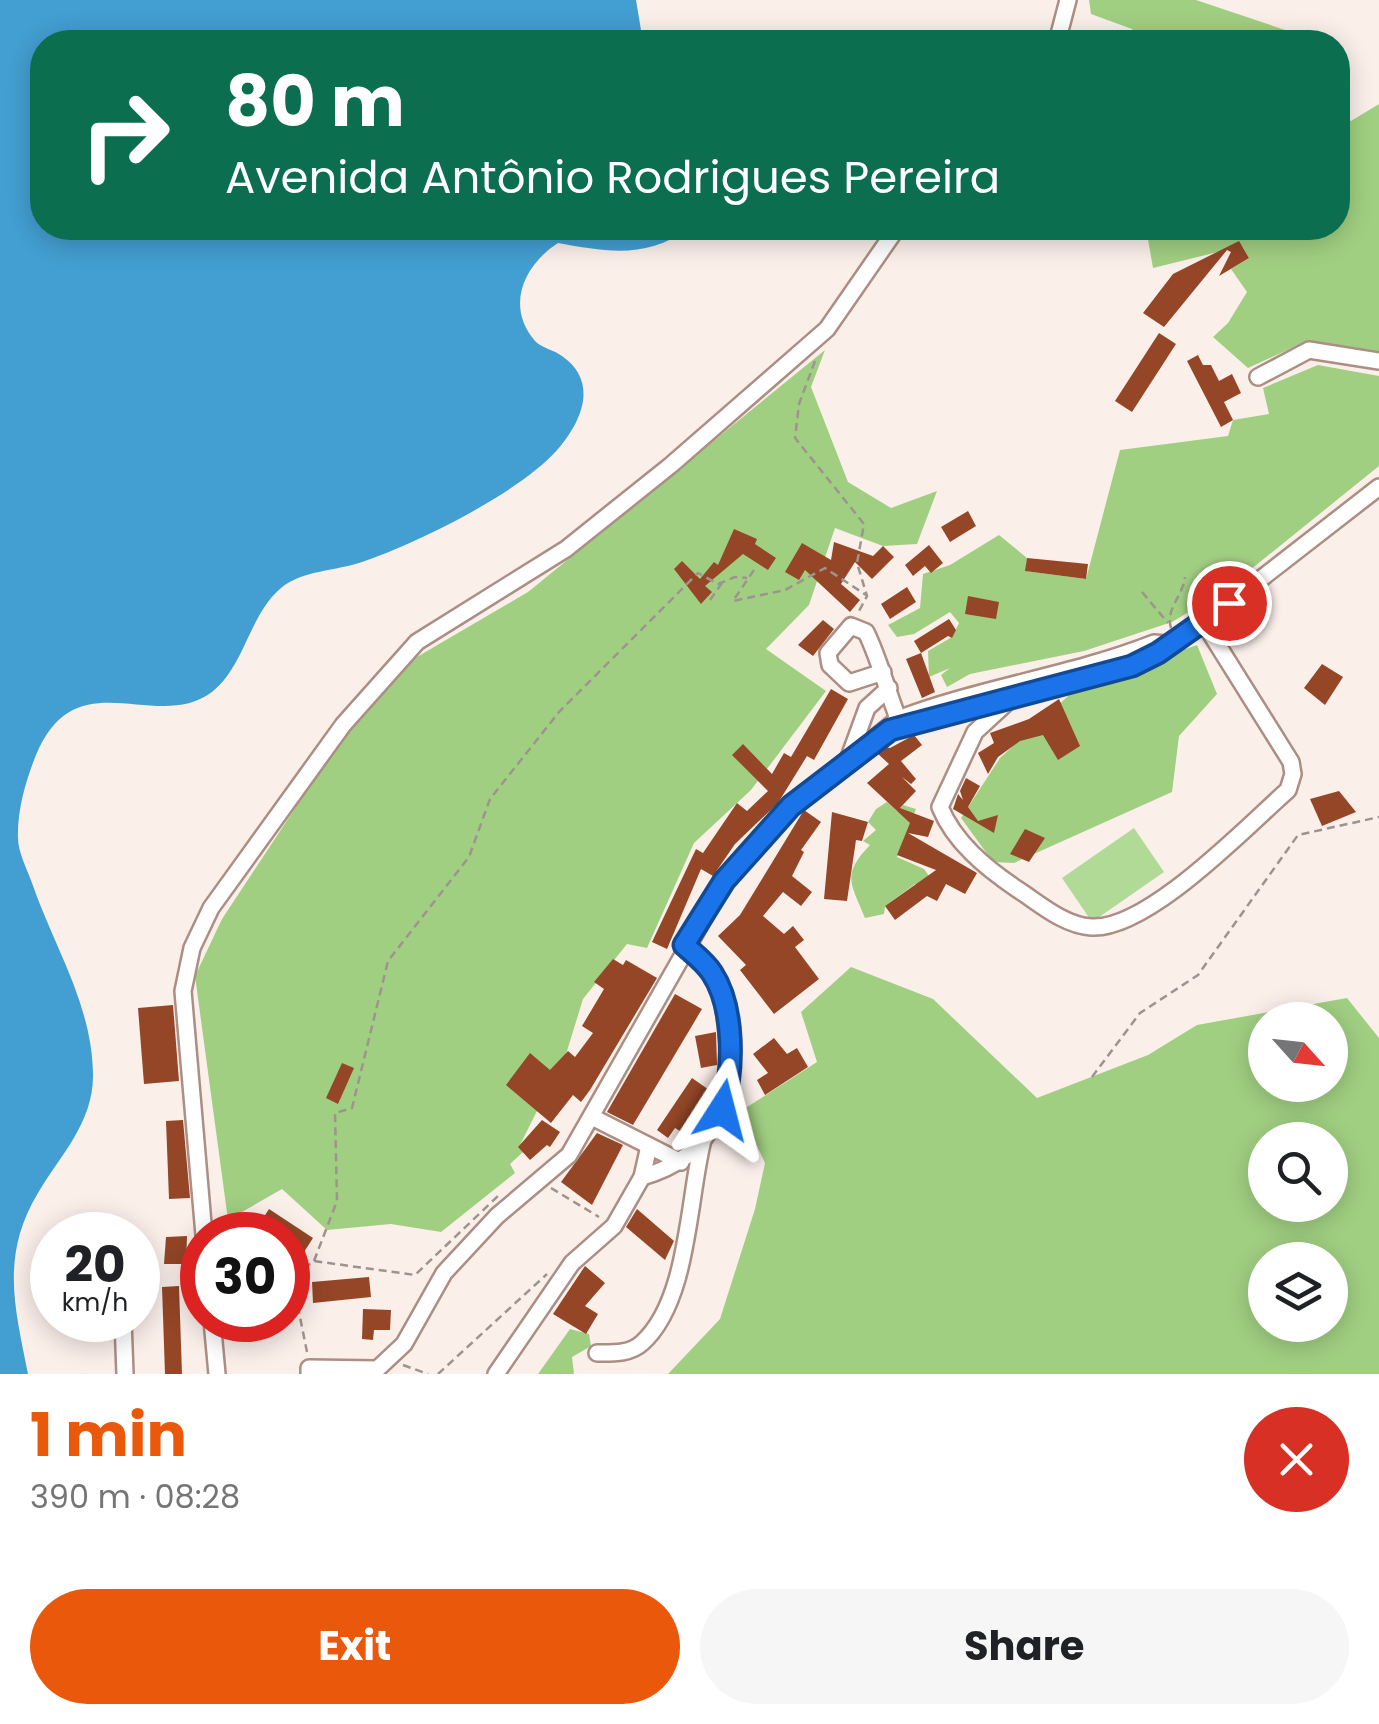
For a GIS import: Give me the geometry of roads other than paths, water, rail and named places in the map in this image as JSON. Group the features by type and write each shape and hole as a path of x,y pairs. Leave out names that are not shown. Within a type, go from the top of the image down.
{"street":[{"path":"1060,30 1068,0"},
{"path":"882,252 883,240"},
{"path":"202,1212 183,991 192,948 212,908 343,726 417,642 566,549 827,330 890,240"},
{"path":"1258,377 1309,350 1379,360"},
{"path":"309,1371 374,1371 404,1344 444,1273 569,1155 594,1118 684,945 724,881 791,806 897,726 961,695 1072,673 1204,624 1379,487"},
{"path":"1014,697 975,732 940,807 962,844 1000,878 1078,925 1095,928 1126,920 1183,884 1288,790 1293,774 1281,746 1204,624"},
{"path":"886,680 849,683 830,665 830,648 851,626 866,632 886,680 897,726"},
{"path":"897,726 1113,673 1158,653 1170,636"},
{"path":"848,760 868,708 886,680"},
{"path":"642,1177 681,1162 703,1140 722,1110 729,1086 722,993 709,968 684,945"},
{"path":"594,1118 681,1162"},
{"path":"597,1354 634,1348 658,1322 682,1257 703,1140"},
{"path":"496,1374 572,1264 614,1226 642,1177 649,1146"},
{"path":"124,1342 125,1374"},
{"path":"214,1342 217,1374"}],"water":[{"path":"0,0 636,0 641,30 30,30 30,240 669,240 626,250 558,243 528,274 520,300 526,328 535,341 573,366 583,389 583,402 574,426 541,465 494,499 410,543 362,562 309,574 281,588 261,612 232,669 212,692 190,703 166,706 94,704 72,710 53,726 36,755 26,785 18,843 79,1000 91,1048 92,1091 82,1123 38,1193 19,1239 15,1304 28,1374 0,1374"}]}
